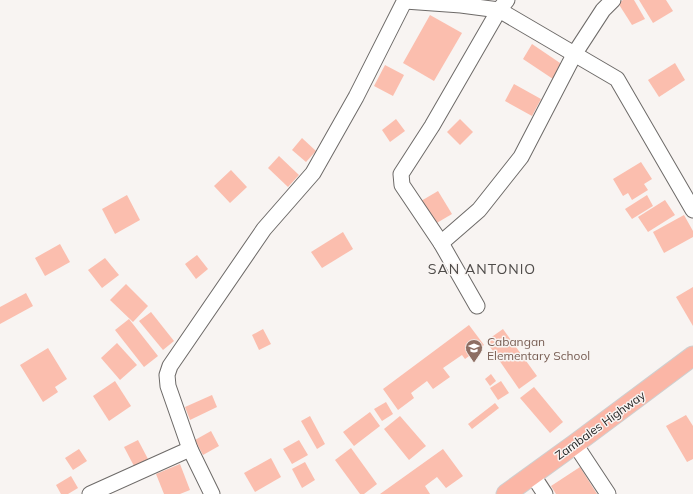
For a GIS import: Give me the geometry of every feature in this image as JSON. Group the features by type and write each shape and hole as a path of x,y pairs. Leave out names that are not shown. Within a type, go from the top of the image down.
{"main road":[{"name":"Zambales Highway","path":"506,494 693,356"}],"street":[{"path":"212,494 190,449 168,386 167,375 170,366 264,229 313,173 356,97 405,0 461,5 503,5 617,79 693,210"},
{"path":"441,243 479,210 521,157 575,53 603,10 613,0"},
{"path":"477,306 441,243 402,185 401,174 432,126 503,5"},
{"path":"575,444 608,494"},
{"path":"90,494 190,449"},
{"path":"532,474 545,494"}],"building":[{"path":"623,0 634,0 645,19 632,25 618,3"},
{"path":"639,0 666,0 673,11 653,23"},
{"path":"430,15 462,33 434,81 403,63"},
{"path":"532,44 563,65 553,79 523,59"},
{"path":"675,63 685,80 659,97 648,80"},
{"path":"385,65 404,75 393,96 374,86"},
{"path":"514,84 541,99 532,116 505,101"},
{"path":"396,119 405,131 390,142 382,130"},
{"path":"460,119 473,132 460,145 447,132"},
{"path":"302,138 316,151 306,162 292,150"},
{"path":"279,156 299,175 288,187 268,168"},
{"path":"641,162 652,179 644,184 648,190 632,200 628,193 623,196 613,179"},
{"path":"231,170 247,187 230,203 214,186"},
{"path":"438,191 452,214 435,224 421,201"},
{"path":"127,195 140,220 115,234 102,209"},
{"path":"647,195 653,206 632,219 625,209"},
{"path":"665,200 675,215 648,232 638,217"},
{"path":"684,215 693,231 693,237 664,253 653,232"},
{"path":"343,232 353,249 322,268 311,252"},
{"path":"60,244 70,262 45,276 35,258"},
{"path":"197,255 208,269 196,279 185,264"},
{"path":"105,258 119,275 102,288 88,270"},
{"path":"126,284 148,306 133,322 110,300"},
{"path":"693,287 693,326 676,297"},
{"path":"26,293 33,306 0,324 0,307"},
{"path":"151,312 174,341 163,350 139,321"},
{"path":"129,319 158,356 144,367 115,330"},
{"path":"469,325 484,345 465,359 462,355 443,368 450,377 433,389 427,381 411,393 414,398 398,410 383,389"},
{"path":"263,329 271,344 259,350 252,335"},
{"path":"503,329 537,376 519,389 486,341"},
{"path":"117,343 137,365 120,380 101,358"},
{"path":"48,348 67,379 55,387 58,392 43,402 20,365"},
{"path":"491,374 496,381 490,386 485,379"},
{"path":"115,381 131,406 109,421 93,396"},
{"path":"501,381 509,393 498,400 490,388"},
{"path":"534,387 563,422 550,433 520,398"},
{"path":"212,395 217,407 190,420 185,407"},
{"path":"386,402 393,414 382,421 374,409"},
{"path":"495,403 499,408 472,429 468,424"},
{"path":"370,412 380,426 354,446 343,432"},
{"path":"686,415 693,426 693,459 687,462 666,426"},
{"path":"310,416 325,444 317,449 301,421"},
{"path":"400,416 426,446 409,460 384,429"},
{"path":"211,431 219,446 203,455 195,440"},
{"path":"138,440 148,459 134,466 124,447"},
{"path":"299,440 308,455 292,464 283,449"},
{"path":"351,448 377,484 364,494 360,494 335,460"},
{"path":"79,449 87,461 73,470 65,458"},
{"path":"443,449 463,476 446,488 437,477 425,486 430,494 380,494"},
{"path":"271,458 281,477 255,492 244,473"},
{"path":"305,462 315,480 302,488 292,469"},
{"path":"180,464 190,490 180,494 164,494 156,474"},
{"path":"580,467 597,494 556,494 551,486"},
{"path":"71,476 78,488 68,494 61,494 56,485"}],"place":[{"name":"Cabangan Elementary School","path":"474,363"}],"district":[{"name":"SAN ANTONIO","path":"482,269"}]}
